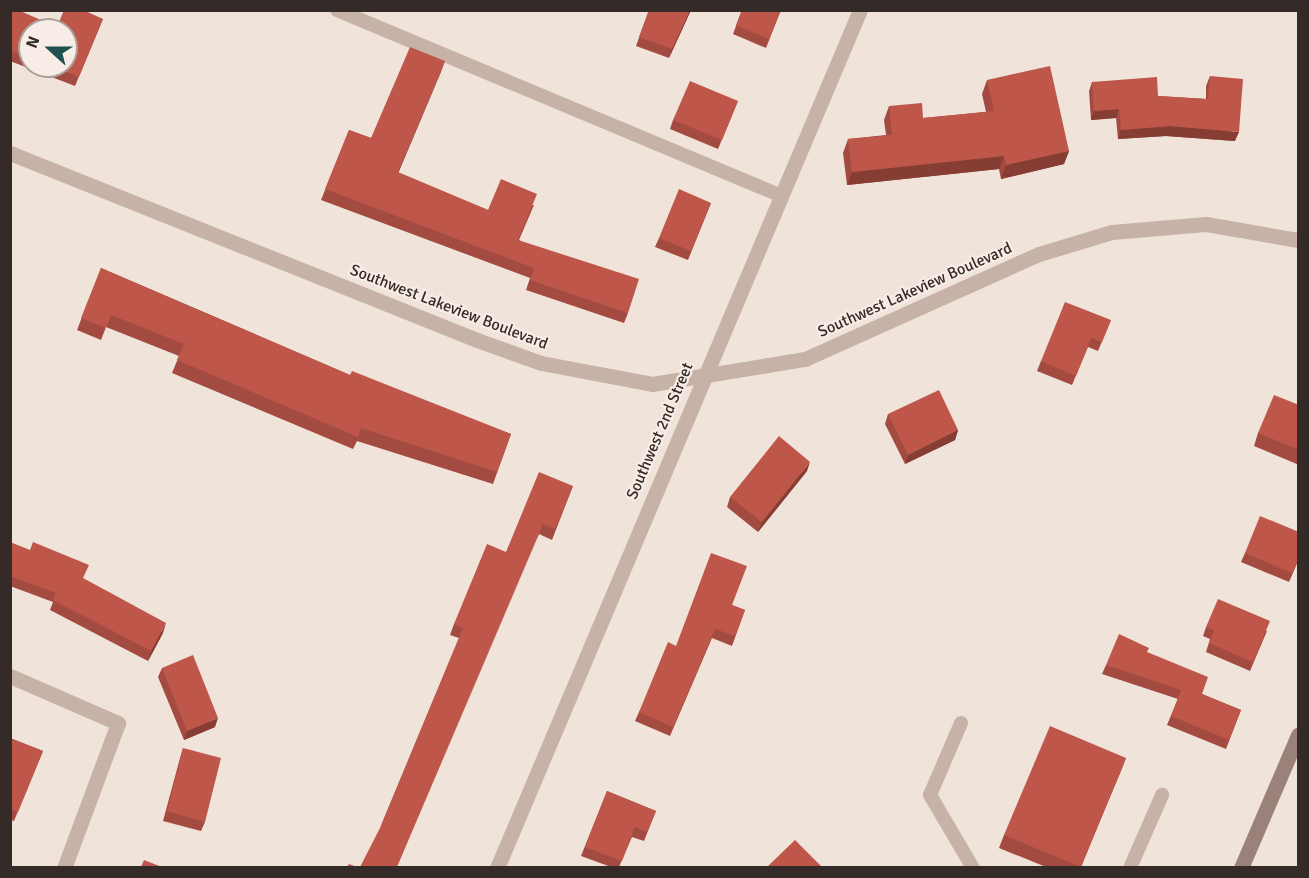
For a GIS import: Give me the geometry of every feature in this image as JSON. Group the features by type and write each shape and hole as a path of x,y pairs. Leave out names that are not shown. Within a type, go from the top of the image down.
{"main road":[{"path":"1241,867 1299,735"}],"street":[{"name":"Southwest 2nd Street","path":"497,867 702,379 861,10"},
{"name":"Southwest Lakeview Boulevard","path":"10,153 541,363 652,384 702,379 805,359 1039,254 1112,232 1206,224 1299,240"},
{"path":"10,676 118,723 64,867"}],"lane":[{"path":"337,10 781,196"},
{"path":"961,723 930,795 974,867"},
{"path":"1130,867 1162,795"}],"building":[{"path":"10,10 18,10 36,18 18,18 18,53 10,50"},
{"path":"64,10 83,10 103,19 79,77 78,18 61,18"},
{"path":"649,10 690,10 672,49 639,37"},
{"path":"742,10 781,10 769,39 736,25"},
{"path":"410,47 445,61 398,172 488,210 501,179 537,194 518,240 639,279 628,313 530,280 534,268 325,189 349,130 371,138"},
{"path":"1050,66 1069,151 1006,165 1004,156 852,172 848,139 892,135 889,106 922,103 923,118 994,111 987,80"},
{"path":"1210,76 1243,79 1239,132 1170,126 1121,130 1119,109 1094,111 1092,82 1157,77 1158,96 1208,99"},
{"path":"690,81 738,101 722,140 673,120"},
{"path":"679,189 711,203 691,251 659,238"},
{"path":"101,268 350,375 352,371 511,434 497,472 361,428 358,437 177,360 184,344 111,315 106,328 81,318"},
{"path":"1065,302 1111,320 1102,342 1091,338 1076,376 1041,361"},
{"path":"939,390 958,430 908,455 888,414"},
{"path":"1274,395 1299,405 1299,450 1258,433"},
{"path":"779,436 810,462 762,522 730,497"},
{"path":"539,472 573,486 555,529 543,524 397,867 360,867 380,828 463,628 454,624 487,544 506,552"},
{"path":"1260,516 1299,532 1299,558 1292,573 1245,553"},
{"path":"10,542 30,550 33,542 89,565 83,578 166,623 151,651 53,600 56,593 10,576"},
{"path":"711,553 747,566 732,605 745,610 735,636 715,629 673,727 639,712 668,642 676,646"},
{"path":"1218,599 1270,621 1253,662 1209,643 1214,630 1206,627"},
{"path":"1119,634 1149,648 1147,652 1208,677 1202,694 1241,710 1229,740 1171,716 1181,690 1106,665"},
{"path":"193,655 218,718 187,731 162,668"},
{"path":"1050,726 1126,758 1081,867 1004,835"},
{"path":"10,738 43,751 18,812 10,809"},
{"path":"183,748 221,758 205,822 167,811"},
{"path":"607,791 656,811 647,832 635,827 622,861 585,847"},
{"path":"795,840 822,867 767,867"},
{"path":"144,860 162,867 141,867"}]}
